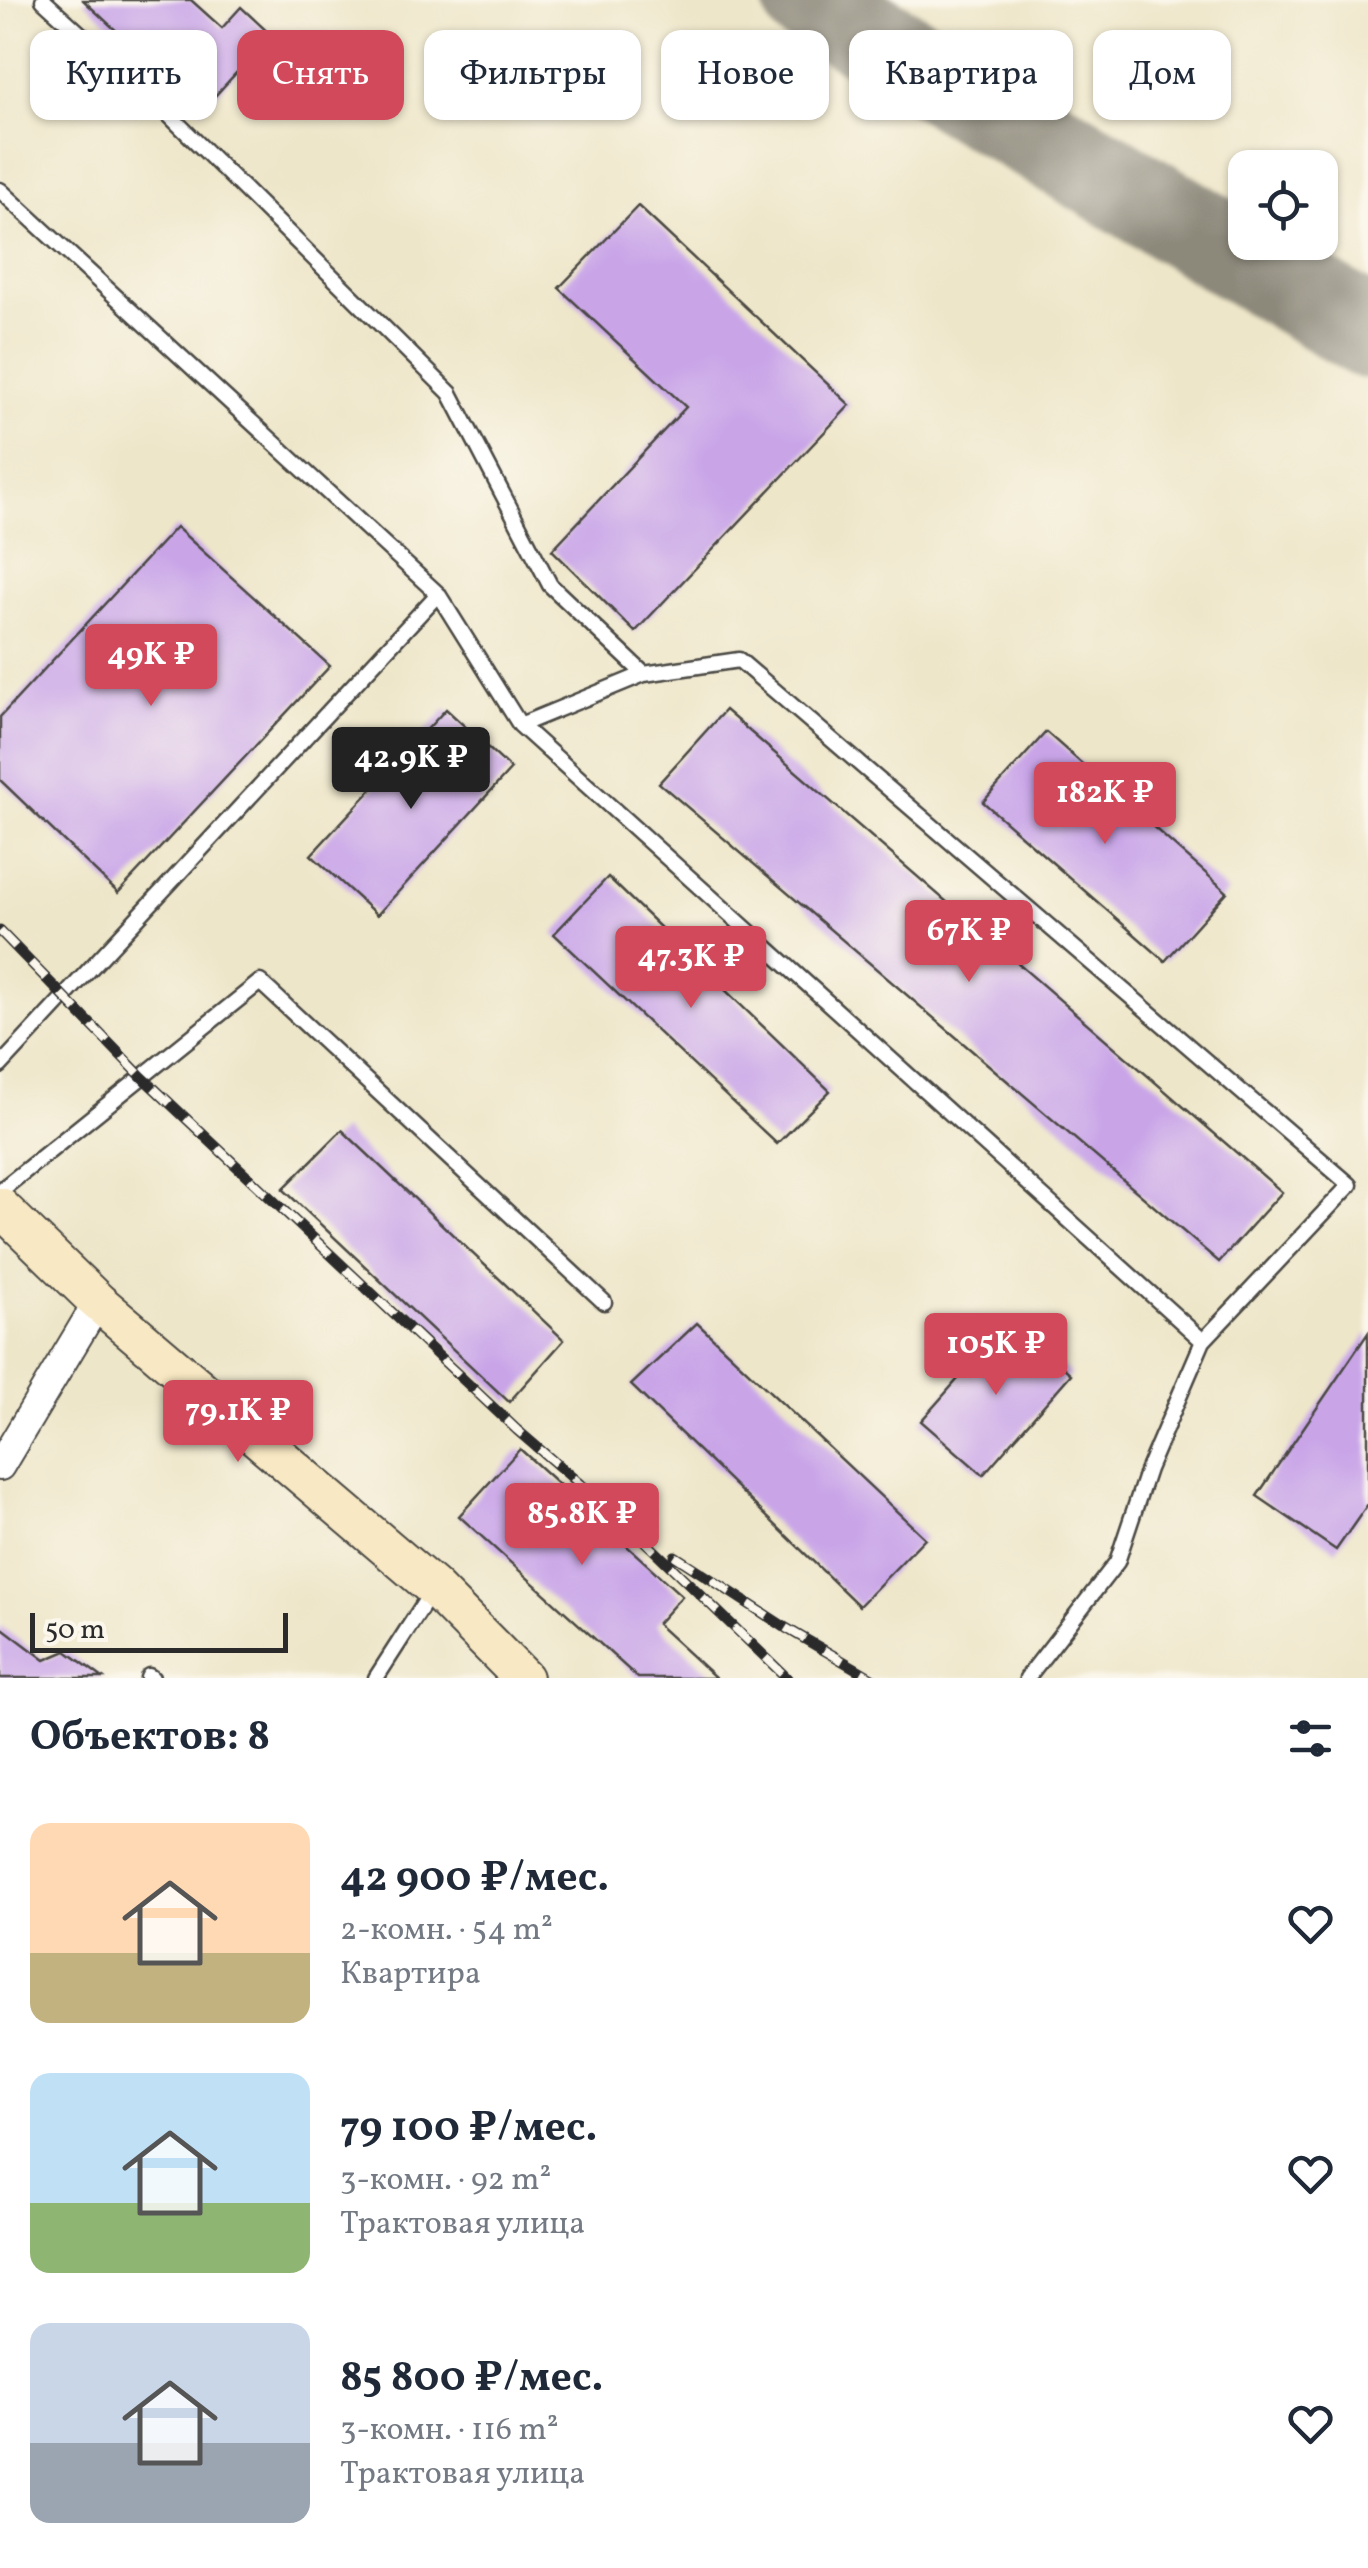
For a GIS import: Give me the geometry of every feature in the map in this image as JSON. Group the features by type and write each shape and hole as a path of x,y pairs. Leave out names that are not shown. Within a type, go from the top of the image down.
{"main road":[{"path":"0,1207 98,1302 434,1588 522,1678"}],"street":[{"path":"0,1466 98,1302"}],"lane":[{"path":"42,0 163,110 450,393 550,586 644,674"},
{"path":"0,190 438,594 520,726 1203,1341"},
{"path":"0,1066 438,594"},
{"path":"520,726 644,674 739,660 1350,1185 1203,1341 1148,1469 1117,1562 1027,1678"},
{"path":"0,1191 260,982 604,1302"},
{"path":"376,1678 434,1588"}],"building":[{"path":"83,0 191,0 222,28 241,7 266,30 237,30 237,72 217,94 217,30 115,30"},
{"path":"638,206 850,405 635,632 552,550 686,407 559,288"},
{"path":"176,527 330,666 118,893 0,780 0,717"},
{"path":"446,709 511,769 377,915 311,855"},
{"path":"725,710 1282,1192 1219,1262 659,783"},
{"path":"1046,732 1227,892 1165,961 983,802"},
{"path":"608,877 830,1091 777,1144 554,934"},
{"path":"342,1130 564,1340 509,1402 283,1189"},
{"path":"1010,1320 1071,1374 983,1475 921,1421"},
{"path":"697,1323 925,1538 859,1606 631,1385"},
{"path":"1368,1333 1368,1504 1336,1550 1257,1496"},
{"path":"520,1449 682,1596 657,1624 716,1678 638,1678 459,1516"},
{"path":"0,1626 45,1660 66,1651 103,1678 0,1678"}],"taxiway":[{"path":"809,0 1368,333"}],"railway":[{"path":"0,931 142,1077 517,1430 632,1529 787,1678"},
{"path":"675,1556 872,1678"}]}
